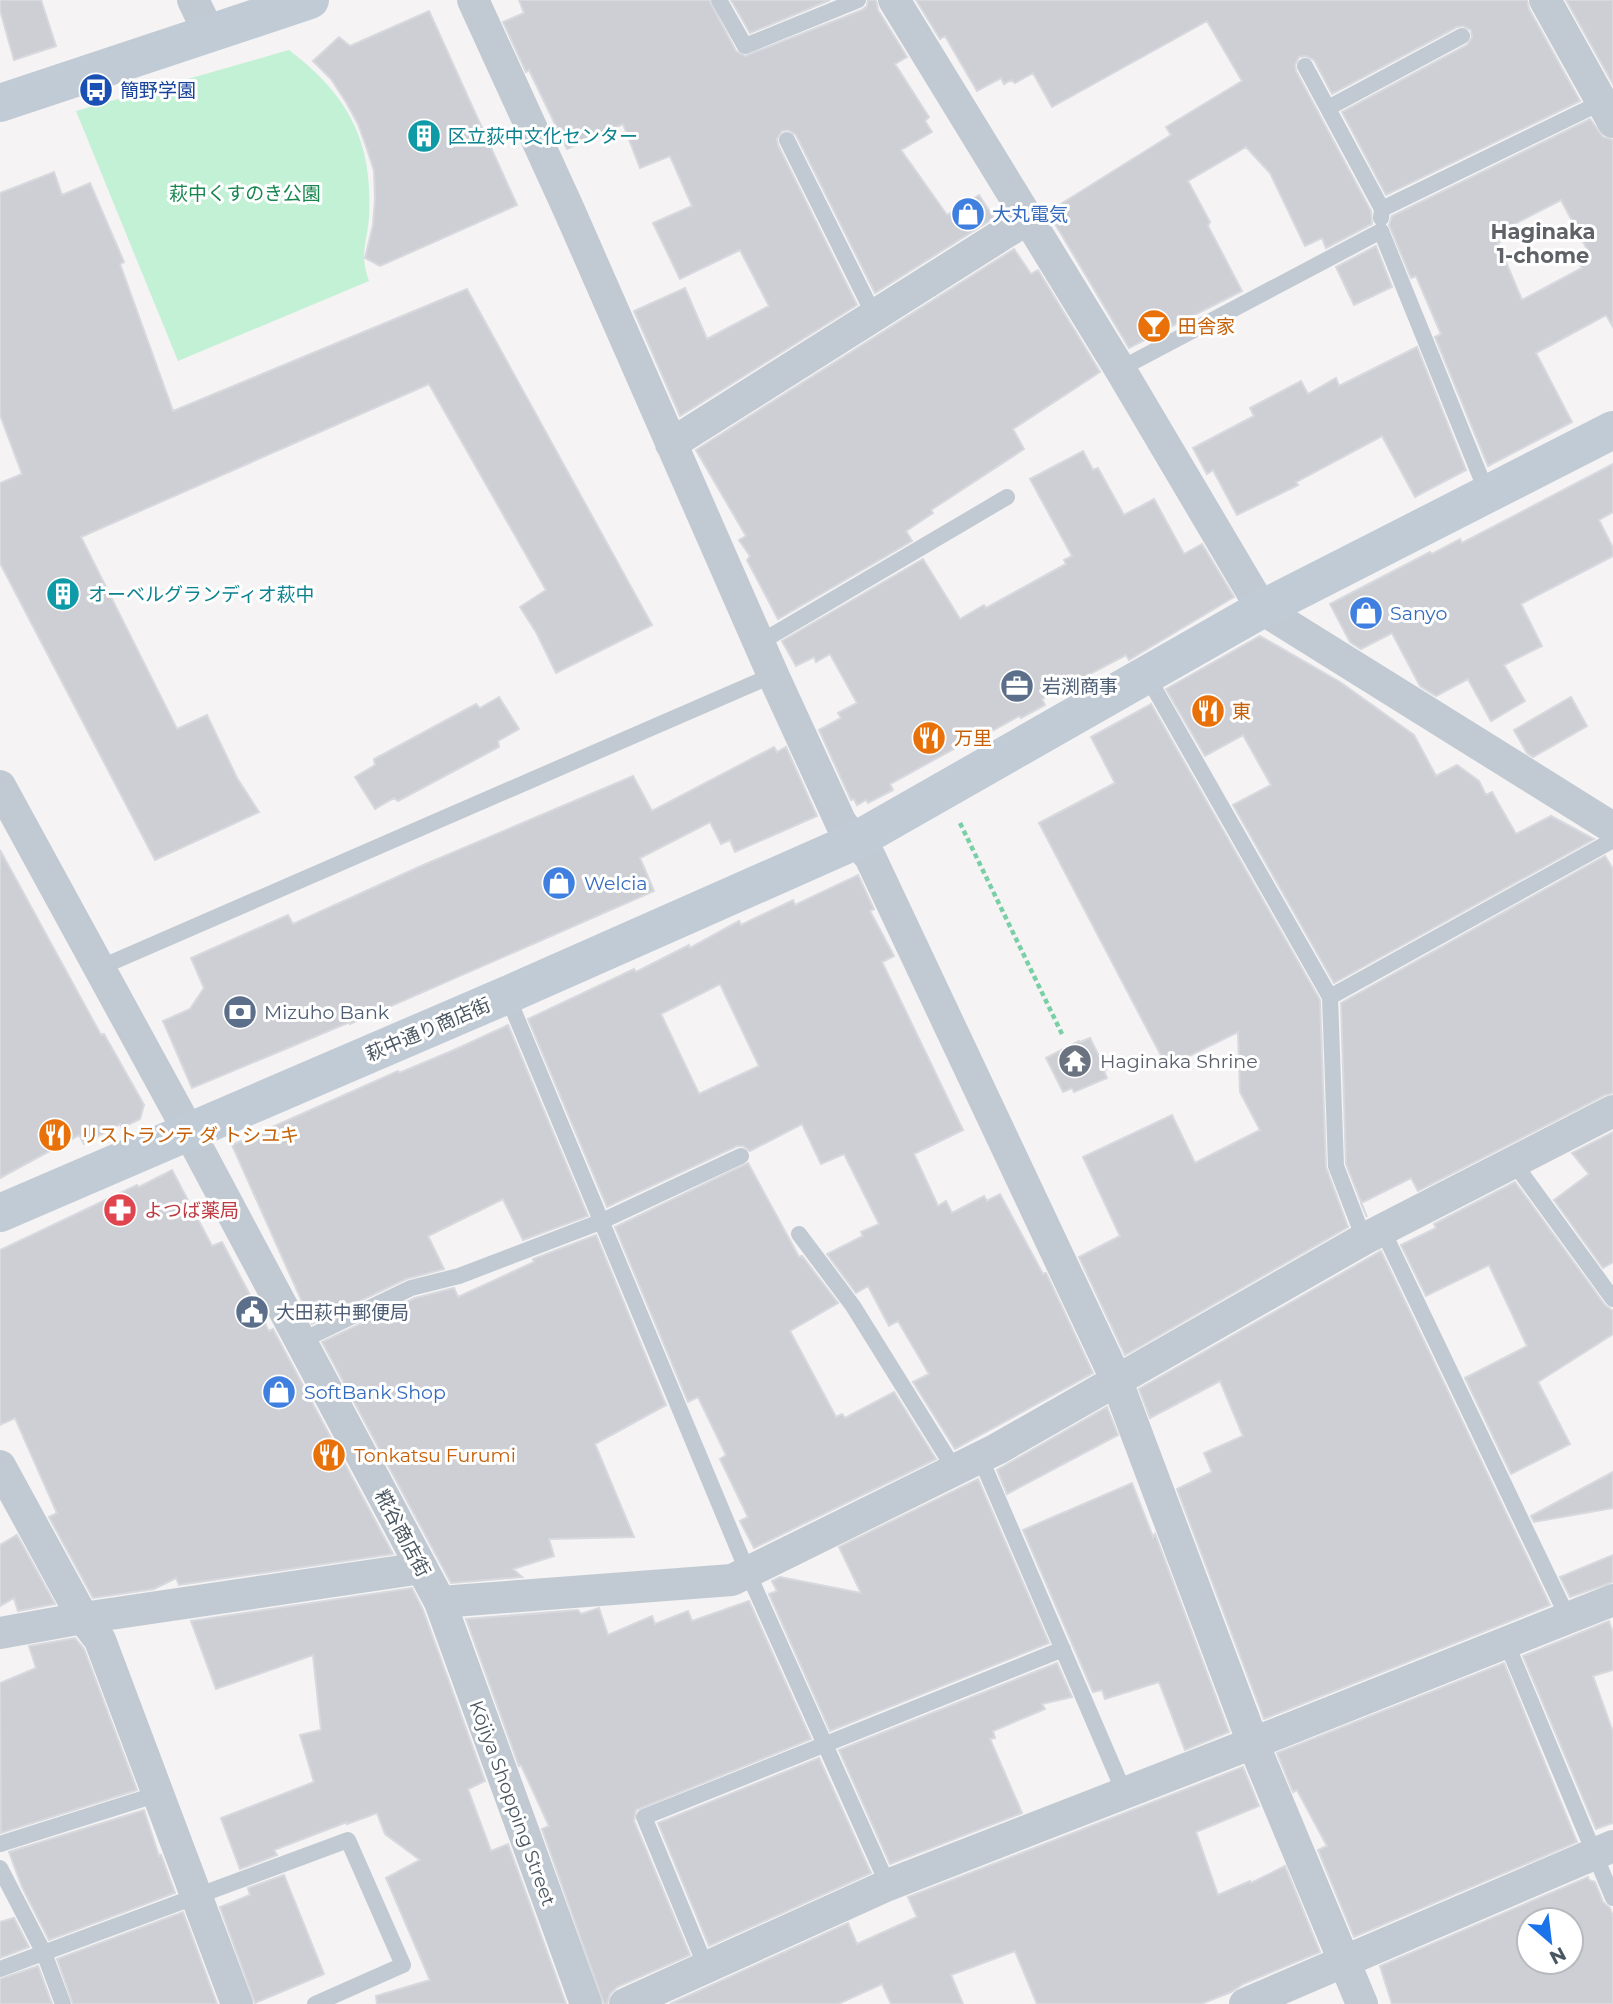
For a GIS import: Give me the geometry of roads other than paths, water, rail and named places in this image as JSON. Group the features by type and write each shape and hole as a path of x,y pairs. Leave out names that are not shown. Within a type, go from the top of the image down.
{"street":[{"path":"0,103 201,17 310,0"},
{"path":"473,0 841,823 870,858 1116,1379 1253,1743 1362,2004"},
{"path":"1545,0 1608,112"},
{"path":"898,1 1027,219 1120,369 1151,410 1262,610 1613,828"},
{"path":"671,444 1027,219"},
{"name":"萩中通り商店街","path":"0,1213 196,1146 506,995 855,841 1262,610 1613,430"},
{"name":"糀谷商店街","path":"0,786 440,1602"},
{"path":"440,1602 732,1580 968,1463 1373,1234 1613,1111"},
{"path":"0,1466 83,1618 100,1640 237,2004"},
{"path":"0,1633 83,1618 422,1568"},
{"path":"625,2004 888,1885 1613,1600"},
{"name":"Kōjiya Shopping Street","path":"440,1602 586,2004"},
{"path":"1245,2004 1604,1850"}],"lane":[{"path":"719,0 745,46 858,0"},
{"path":"1328,108 1462,36"},
{"path":"1305,66 1382,209 1381,230 1486,494"},
{"path":"1382,209 1608,112"},
{"path":"787,140 874,316"},
{"path":"1120,369 1381,230"},
{"path":"759,643 1007,497"},
{"path":"1146,674 1331,997 1336,1166 1568,1618"},
{"path":"99,968 773,675"},
{"path":"1331,997 1613,840"},
{"path":"506,995 748,1573 888,1885"},
{"path":"301,1341 411,1288 459,1276 600,1222 741,1156"},
{"path":"1514,1163 1613,1299"},
{"path":"799,1234 968,1463 1063,1649 1124,1792"},
{"path":"1506,1642 1604,1850 1613,1898"},
{"path":"706,1967 643,1817 1063,1649"},
{"path":"0,1844 158,1794"},
{"path":"0,1969 348,1840 403,1965 315,2004"},
{"path":"0,1868 44,1953 63,2004"}],"place":[{"name":"簡野学園","path":"96,90"},
{"name":"区立荻中文化センター","path":"424,136"},
{"name":"大丸電気","path":"968,214"},
{"name":"田舎家","path":"1154,326"},
{"name":"オーベルグランディオ萩中","path":"63,594"},
{"name":"Sanyo","path":"1366,613"},
{"name":"岩渕商事","path":"1017,686"},
{"name":"東","path":"1208,711"},
{"name":"万里","path":"929,738"},
{"name":"Welcia","path":"559,883"},
{"name":"Mizuho Bank","path":"240,1012"},
{"name":"Haginaka Shrine","path":"1075,1061"},
{"name":"リストランテ ダ トシユキ","path":"55,1135"},
{"name":"よつば薬局","path":"120,1210"},
{"name":"大田萩中郵便局","path":"252,1312"},
{"name":"SoftBank Shop","path":"279,1392"},
{"name":"Tonkatsu Furumi","path":"329,1455"}],"district":[{"name":"Haginaka 1-chome","path":"1543,244"}],"park label":[{"name":"萩中くすのき公園","path":"245,193"}]}
